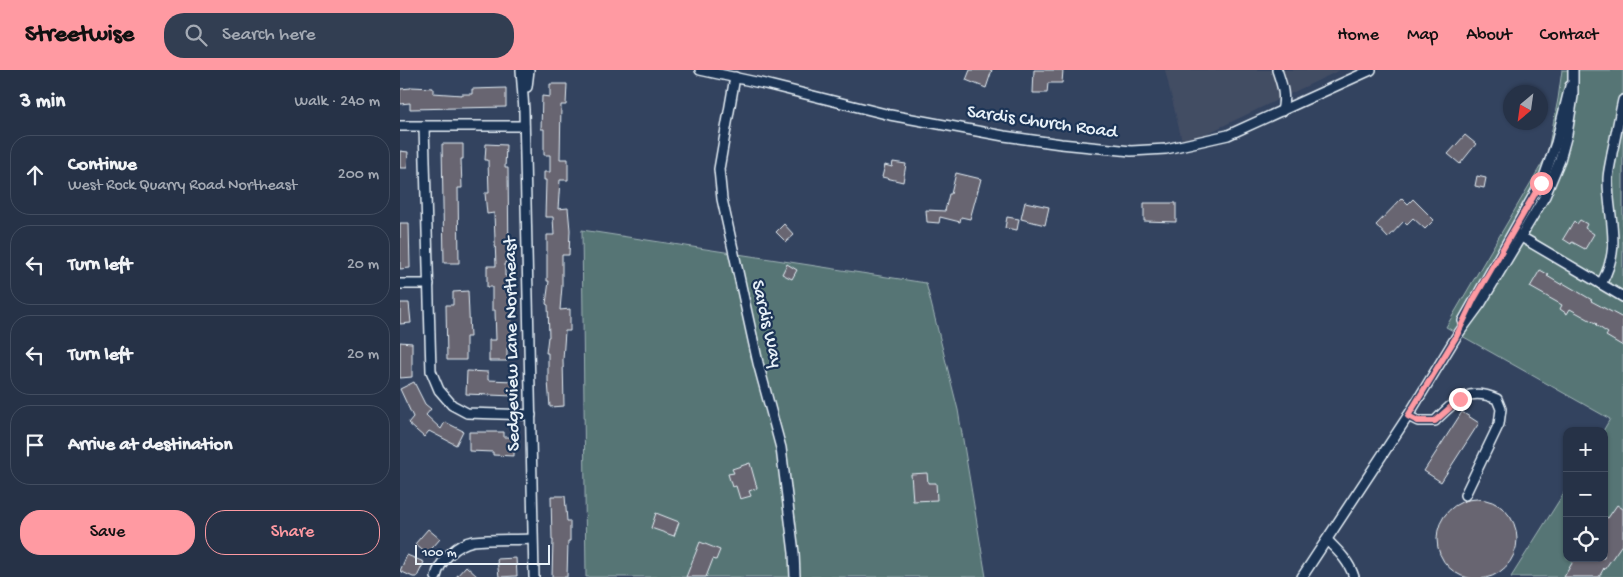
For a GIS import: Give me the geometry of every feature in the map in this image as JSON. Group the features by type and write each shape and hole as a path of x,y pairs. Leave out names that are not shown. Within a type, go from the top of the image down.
{"street":[{"name":"Sedgeview Lane Northeast","path":"522,70 534,577"},
{"name":"Sedgeview Lane Northeast","path":"524,110 529,70"},
{"name":"Sardis Church Road","path":"700,70 909,118 1004,136 1131,151 1166,149 1228,135 1361,72 1371,70"},
{"path":"1277,70 1285,100 1282,111"},
{"path":"1456,337 1474,299 1547,170 1556,143 1573,72"},
{"path":"1302,577 1408,416 1456,337 1481,303 1545,196 1560,160 1572,108 1573,72"},
{"name":"Sardis Way","path":"734,77 720,169 722,199 758,363 781,448 794,553 795,577"},
{"path":"1601,284 1607,274 1613,255 1614,227 1609,201 1608,177 1623,100"},
{"path":"400,126 524,126"},
{"path":"424,126 431,371 439,390 452,405 467,413 531,415"},
{"path":"1512,232 1623,297"},
{"path":"400,284 429,284"},
{"path":"1408,416 1418,421 1435,421 1460,399 1475,393 1485,394 1497,399 1502,409 1499,424 1464,494"},
{"path":"436,577 437,570 450,553 471,541 532,539"},
{"path":"1327,540 1341,554 1354,577"}],"shaded area":[{"path":"1165,70 1340,70 1183,145"}],"green space":[{"path":"1562,70 1623,70 1623,577 1511,577 1563,494 1563,562 1608,562 1608,427 1605,427 1610,419 1446,327 1547,155"},
{"path":"582,230 926,283 958,410 986,577 586,577"}],"building":[{"path":"970,70 992,70 986,88 966,80"},
{"path":"1034,70 1063,70 1062,83 1048,83 1047,93 1033,93"},
{"path":"550,84 567,84 566,105 561,105 560,159 568,159 568,180 560,180 558,209 568,208 570,230 569,255 562,255 560,310 570,309 570,331 565,331 563,360 564,406 550,407 548,353 546,353 549,337 548,305 546,304 549,281 547,281 547,235 554,235 553,217 545,217 546,180 544,180 544,172 550,172 550,155 544,155 544,129 541,129 542,96 550,97"},
{"path":"411,87 433,88 433,93 462,95 472,94 472,89 506,88 506,107 410,109 410,103 400,104 400,89"},
{"path":"1465,135 1476,144 1460,164 1448,154"},
{"path":"442,144 463,144 463,159 461,159 462,188 458,188 459,263 444,263"},
{"path":"486,144 506,145 505,168 508,168 509,262 505,262 505,276 511,276 512,348 507,348 507,361 489,361 489,340 496,340 495,310 492,310 492,287 487,287 487,266 496,266 494,213 487,214 485,193 489,193 488,160 485,160"},
{"path":"400,151 408,152 407,168 400,168"},
{"path":"893,162 906,164 903,182 882,177 885,165 892,167"},
{"path":"956,173 981,179 970,219 961,217 960,222 940,217 939,223 927,222 926,210 945,211"},
{"path":"1477,176 1486,178 1484,188 1475,186"},
{"path":"1402,198 1408,204 1413,199 1434,220 1425,229 1413,218 1407,224 1404,221 1388,238 1376,225"},
{"path":"1025,202 1049,207 1045,225 1021,219"},
{"path":"1144,203 1176,203 1176,222 1144,221"},
{"path":"1007,217 1019,219 1017,230 1005,228"},
{"path":"1580,220 1587,224 1585,228 1594,234 1585,249 1563,239 1574,221 1577,224"},
{"path":"400,223 409,223 410,268 400,269"},
{"path":"784,224 794,235 786,242 776,232"},
{"path":"787,264 797,270 792,279 782,274"},
{"path":"1540,270 1562,285 1563,283 1623,318 1623,346 1606,336 1608,333 1597,324 1570,309 1567,314 1560,309 1562,305 1530,287"},
{"path":"468,291 470,337 466,337 466,360 447,360 446,305 453,305 453,292"},
{"path":"400,303 409,303 411,323 400,324"},
{"path":"400,342 412,343 412,377 400,378"},
{"path":"467,371 488,372 488,380 514,381 513,396 466,394"},
{"path":"414,382 425,404 431,409 426,415 441,429 445,422 463,431 456,445 429,431 424,437 408,423 413,417 400,389"},
{"path":"1462,412 1479,423 1441,482 1424,471"},
{"path":"469,432 504,432 504,437 514,437 514,456 493,455 493,452 469,451"},
{"path":"750,463 757,488 749,491 751,496 740,499 736,486 732,487 728,474 734,473 732,469"},
{"path":"927,473 928,483 936,483 937,500 913,501 911,474"},
{"path":"551,496 565,496 567,521 570,521 567,577 552,577"},
{"path":"1469,500 1485,500 1499,506 1510,517 1516,531 1516,547 1510,561 1499,572 1485,578 1469,578 1455,572 1444,561 1438,547 1438,531 1444,517 1455,506"},
{"path":"1617,505 1623,509 1623,543 1599,577 1564,577 1573,562 1608,562 1608,518"},
{"path":"656,513 679,522 674,536 651,528"},
{"path":"428,529 440,539 427,554 415,544"},
{"path":"700,542 720,550 716,560 713,559 706,577 686,577"},
{"path":"407,555 424,562 417,577 400,571"},
{"path":"516,558 517,576 499,577 497,559"},
{"path":"466,566 478,577 456,577"}],"route":[{"path":"1460,399 1435,421 1418,421 1408,416 1456,337 1474,299 1541,183"}]}
